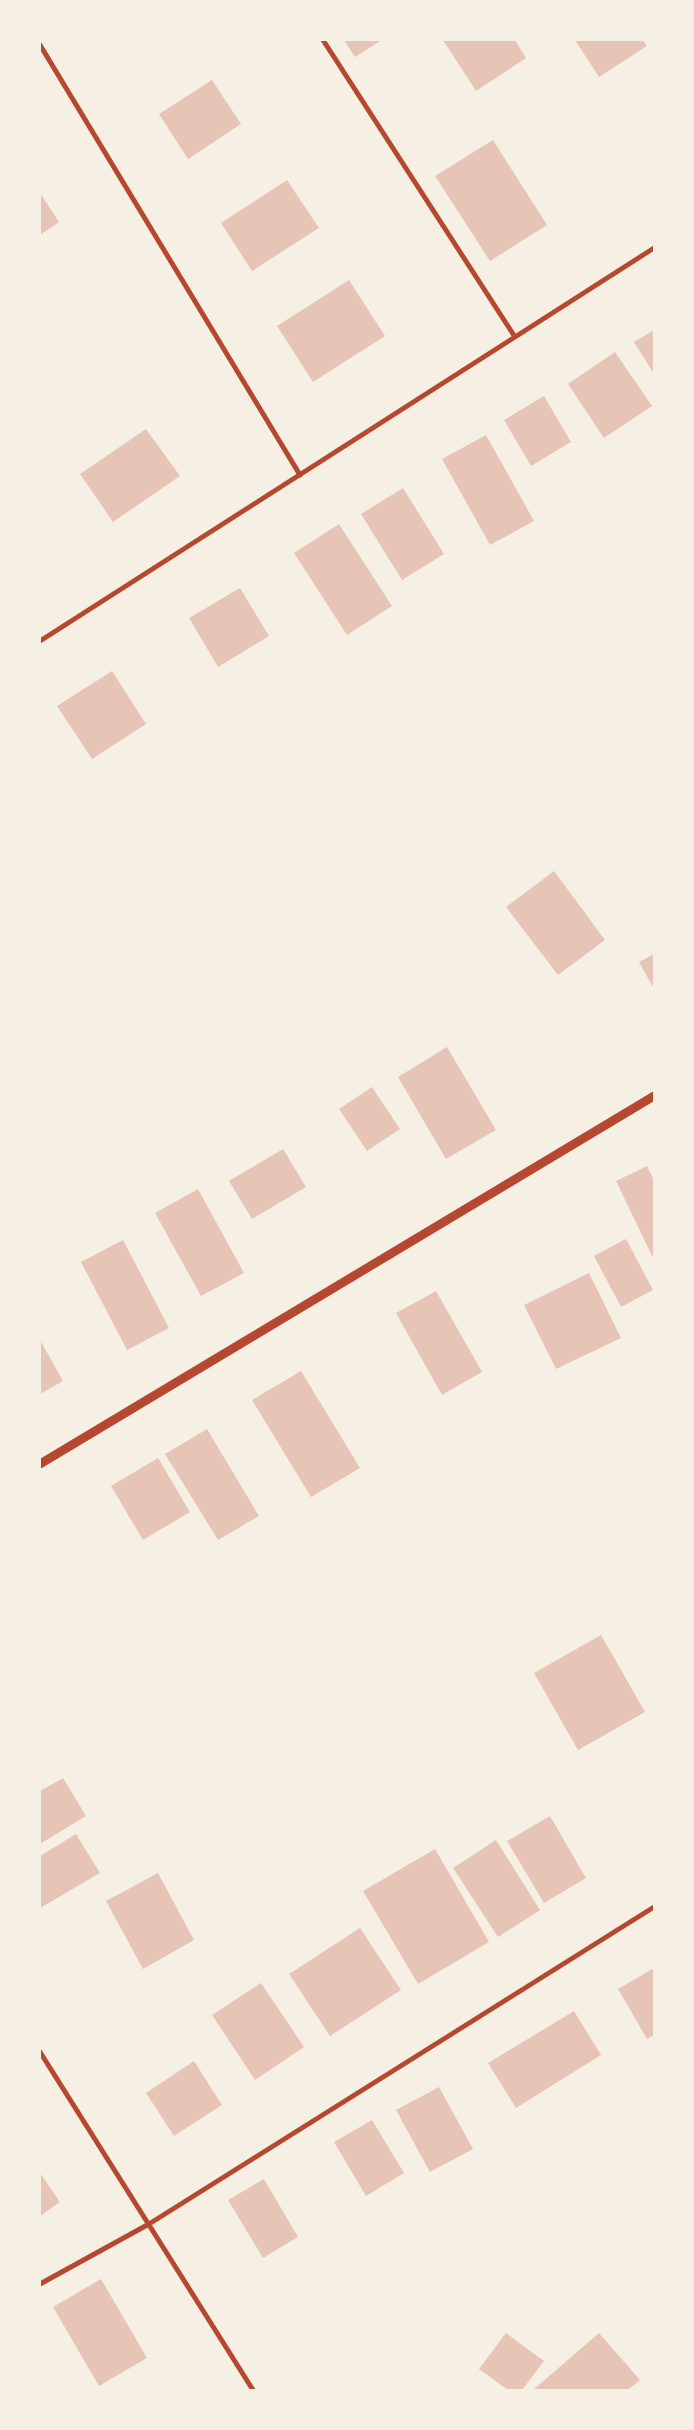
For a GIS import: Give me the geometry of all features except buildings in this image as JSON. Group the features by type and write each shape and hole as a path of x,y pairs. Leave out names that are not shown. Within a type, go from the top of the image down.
{"street":[{"path":"322,40 515,337"},
{"path":"40,45 300,475"},
{"path":"40,641 654,248"},
{"path":"40,1464 654,1096"},
{"path":"40,2284 149,2224 654,1907"},
{"path":"40,2052 253,2390"}]}
